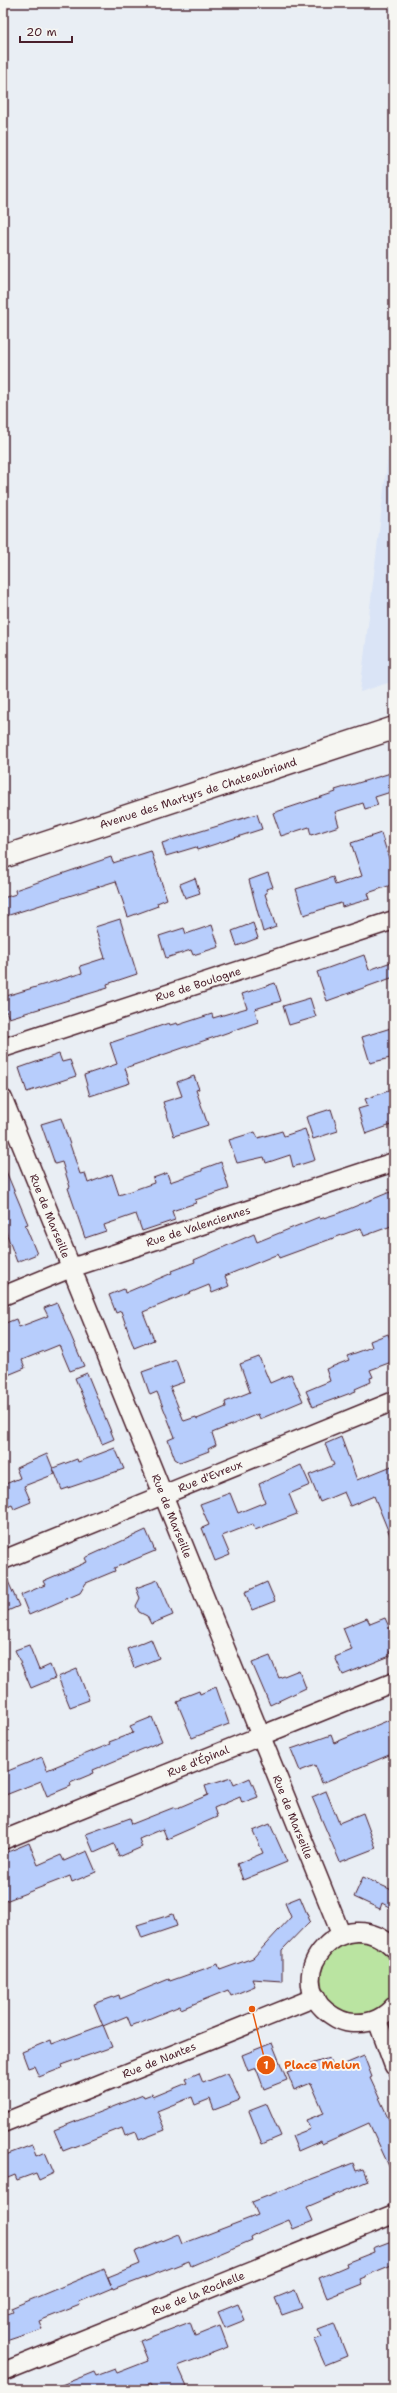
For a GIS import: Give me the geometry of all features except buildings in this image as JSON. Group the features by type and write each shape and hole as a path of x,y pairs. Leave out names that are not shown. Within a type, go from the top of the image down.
{"street":[{"name":"Avenue des Martyrs de Chateaubriand","path":"3,857 394,728"},
{"name":"Rue de Boulogne","path":"3,1048 394,920"},
{"name":"Rue de Marseille","path":"3,1099 341,1934"},
{"name":"Rue de Valenciennes","path":"3,1296 71,1268 394,1162"},
{"name":"Rue d'Evreux","path":"3,1560 394,1401"},
{"name":"Rue d'Épinal","path":"3,1840 394,1682"},
{"path":"394,1948 384,1939 371,1933 358,1931 341,1934 322,1948 315,1959 312,1978 316,1997 324,2009 335,2018 348,2023 363,2024 377,2020 394,2006"},
{"name":"Rue de Nantes","path":"3,2122 316,1997"},
{"path":"377,2020 394,2066"},
{"name":"Rue de la Rochelle","path":"3,2372 394,2214"}],"shaded area":[{"path":"394,405 394,681 360,692"}],"green space":[{"path":"358,1942 379,1948 389,1958 395,1979 389,2000 379,2010 358,2016 337,2010 327,2000 321,1979 327,1958 337,1948"}],"place":[{"name":"Place Melun","path":"252,2009"}]}
